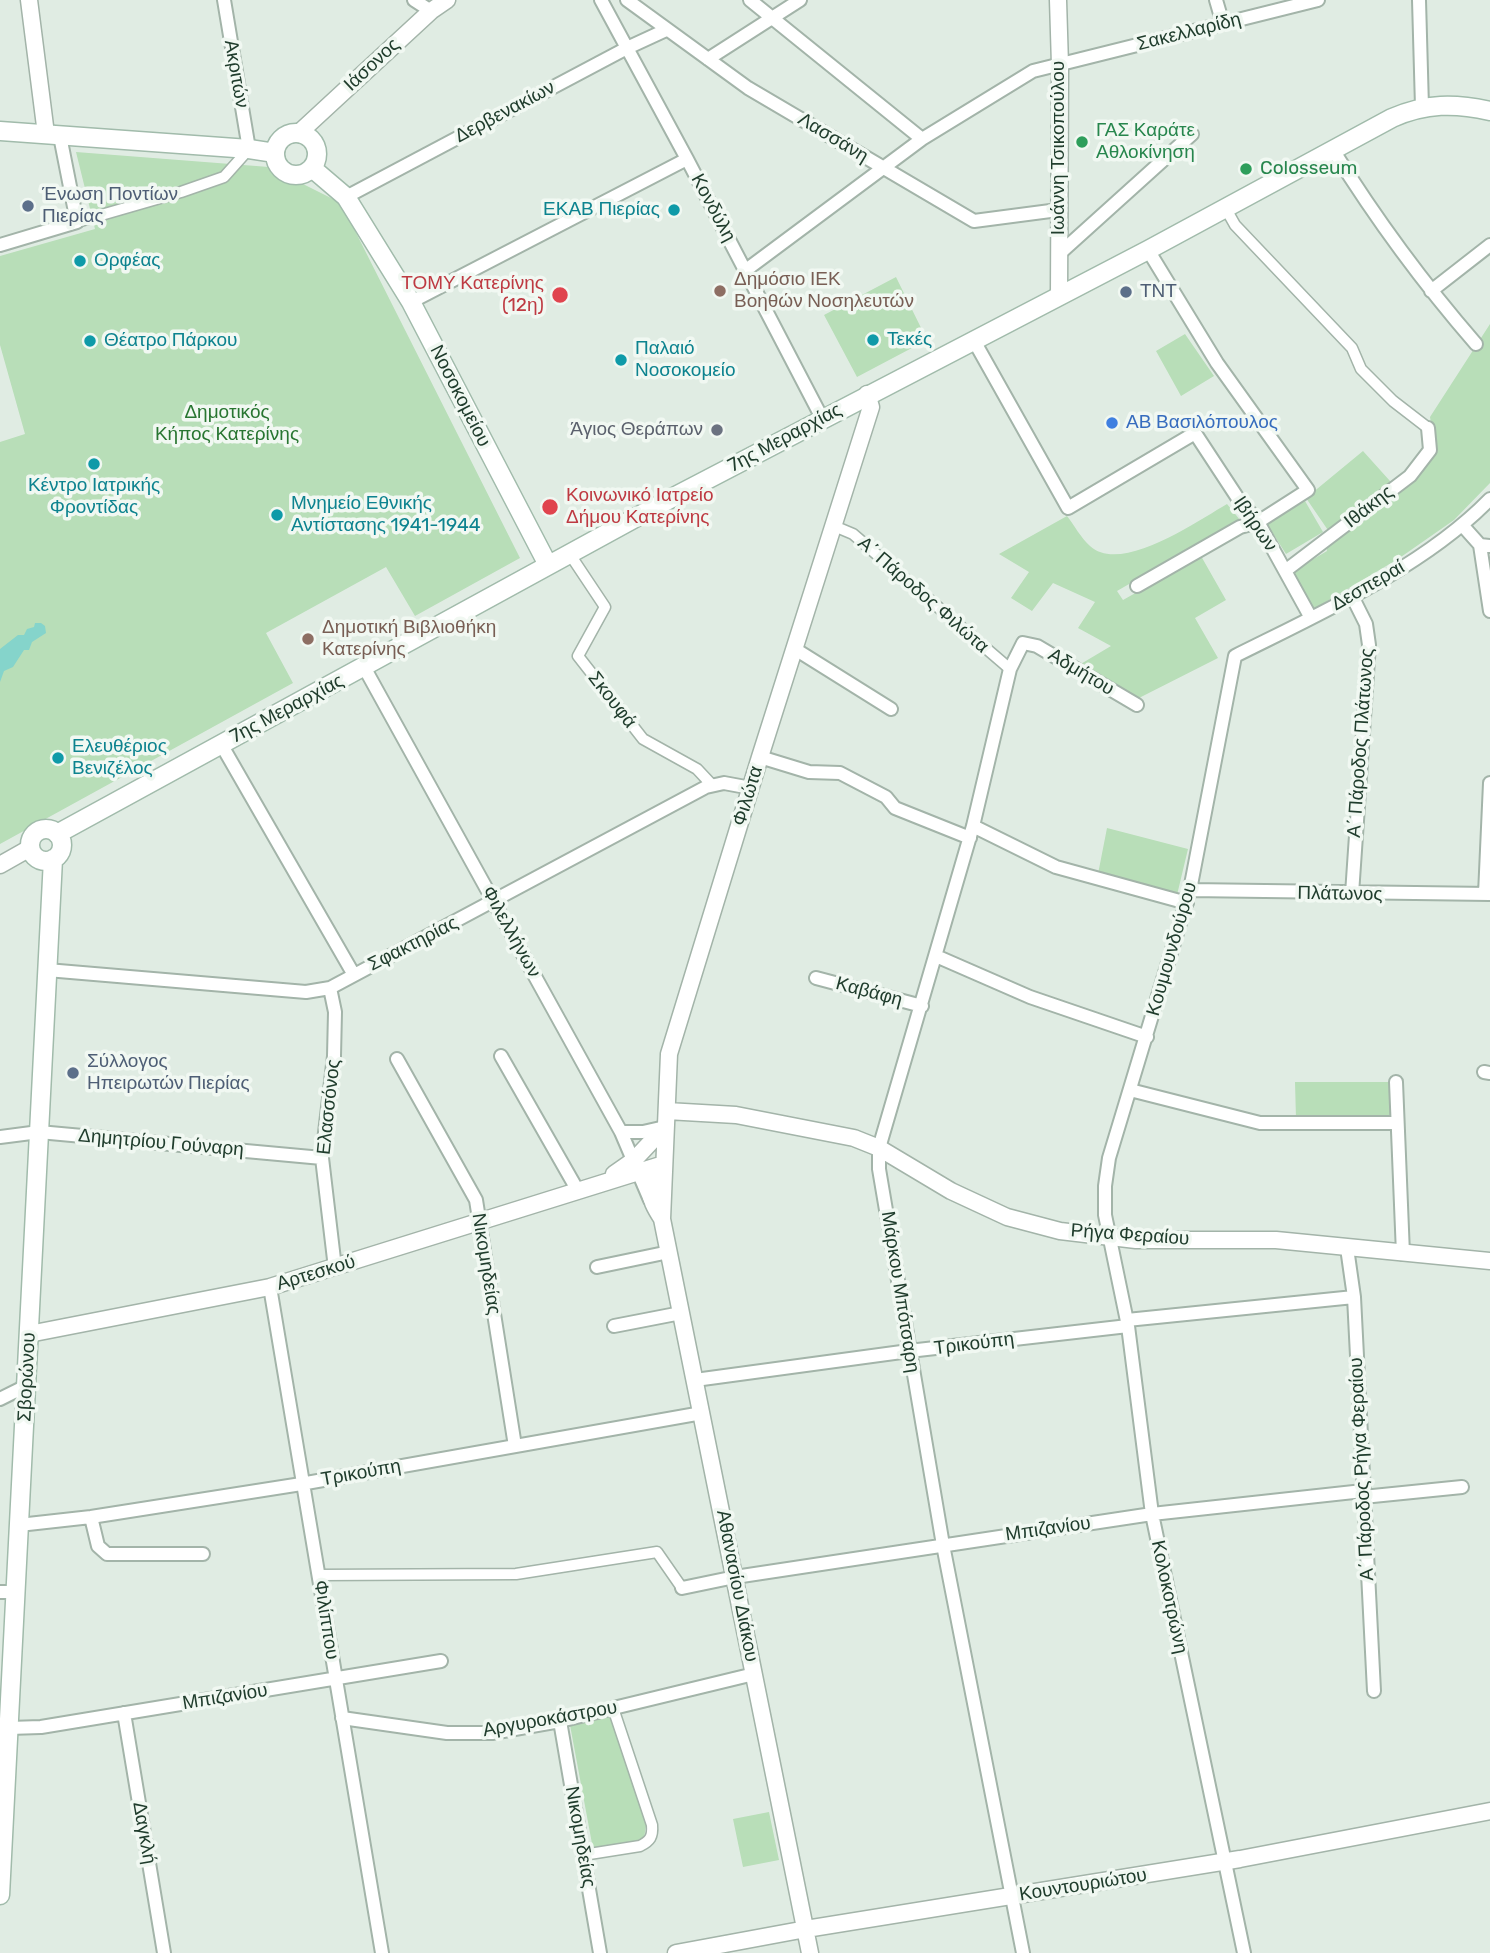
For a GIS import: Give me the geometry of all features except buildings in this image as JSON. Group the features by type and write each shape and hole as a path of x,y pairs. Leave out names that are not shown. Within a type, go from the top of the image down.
{"main road":[{"name":"7ης Μεραρχίας","path":"57,834 569,553 867,394 1226,209 1392,118 1422,107 1450,104 1490,111"},
{"path":"0,131 275,153"},
{"path":"300,132 312,139 317,150 316,163 306,173 292,175 279,167 275,153 280,140 286,135 300,132"},
{"name":"Νοσοκομείου","path":"312,168 346,197 411,302 548,565"},
{"path":"48,830 57,834 61,848 53,859 39,860 30,848 31,839 38,832 48,830"},
{"name":"Σβορώνου","path":"0,1895 8,1592 19,1525 53,859"}],"street":[{"path":"29,0 53,135 77,222"},
{"name":"Ακριτών","path":"224,0 249,149"},
{"path":"414,0 431,11"},
{"name":"Ιάσονος","path":"300,132 431,11 447,0"},
{"name":"Κονδύλη","path":"601,0 822,418"},
{"name":"Λασσάνη","path":"627,0 748,88 974,221 1058,211"},
{"path":"750,0 922,139"},
{"path":"708,59 800,0"},
{"name":"Ιωάννη Τσικοπούλου","path":"1058,0 1059,295"},
{"path":"1216,0 1223,24"},
{"name":"Σακελλαρίδη","path":"746,270 922,139 1033,71 1318,0"},
{"path":"1419,0 1422,107"},
{"name":"Δερβενακίων","path":"346,197 626,48 666,30"},
{"path":"1059,254 1192,134"},
{"path":"0,245 224,177 249,149"},
{"path":"1333,150 1361,196 1431,291 1476,344"},
{"path":"411,302 687,159"},
{"path":"1226,209 1235,225 1352,348 1361,369 1394,401 1428,428"},
{"path":"1431,291 1490,244"},
{"path":"1137,586 1240,527 1258,522 1308,490 1217,363 1148,250"},
{"name":"Ιβήρων","path":"973,339 1068,508 1195,433 1237,497 1258,522 1311,618"},
{"name":"Φιλώτα","path":"664,1164 669,1054 863,435 872,404 867,394"},
{"path":"847,405 863,435"},
{"name":"Ιθάκης","path":"1285,571 1410,476 1430,450 1428,428"},
{"name":"Δεσπεραί","path":"1235,656 1399,569 1463,526 1490,499"},
{"name":"Α΄ Πάροδος Φιλώτα","path":"834,526 853,534 1010,669"},
{"path":"1463,526 1485,546 1490,611"},
{"name":"Σκουφά","path":"569,553 605,607 578,656 643,739 697,769 712,785"},
{"name":"Α΄ Πάροδος Πλάτωνος","path":"1352,596 1366,624 1369,645 1352,894"},
{"name":"Μάρκου Μπότσαρη","path":"1023,643 1010,669 972,832 879,1148 879,1169 943,1545 1023,1953"},
{"name":"Αδμήτου","path":"1023,643 1037,646 1137,705"},
{"path":"795,649 891,709"},
{"name":"Κουμουνδούρου","path":"1111,1238 1105,1215 1109,1158 1189,897 1235,656"},
{"name":"Φιλελλήνων","path":"364,667 621,1132 650,1200"},
{"path":"221,744 354,975"},
{"path":"760,757 809,772 840,773 886,797 895,808 972,832 1056,867 1189,897"},
{"path":"712,785 724,783 751,789"},
{"path":"1488,894 1490,783"},
{"name":"Σφακτηρίας","path":"47,970 306,992 330,988 712,785"},
{"path":"0,865 30,848"},
{"name":"Πλάτωνος","path":"1189,897 1488,894"},
{"path":"936,956 1030,997 1147,1037"},
{"name":"Καβάφη","path":"816,978 922,1006"},
{"name":"Ελασσόνος","path":"330,988 335,1012 334,1056 322,1158 335,1268"},
{"path":"501,1056 578,1191"},
{"name":"Νικομηδείας","path":"397,1059 476,1200 515,1446"},
{"path":"1395,1082 1403,1254"},
{"path":"1130,1090 1260,1123 1397,1123"},
{"name":"Ρήγα Φεραίου","path":"666,1119 736,1115 854,1138 879,1148 951,1191 1007,1217 1060,1231 1111,1238 1276,1240 1490,1261"},
{"path":"621,1132 643,1132 666,1119"},
{"name":"Αρτεσκού","path":"636,1166 666,1119"},
{"name":"Δημητρίου Γούναρη","path":"0,1137 39,1132 322,1158"},
{"path":"650,1200 650,1183 664,1164"},
{"name":"Αρτεσκού","path":"29,1334 270,1287 597,1185 636,1166 664,1164"},
{"name":"Αθανασίου Διάκου","path":"664,1164 662,1219 810,1953"},
{"name":"Αθανασίου Διάκου","path":"650,1200 662,1219"},
{"name":"Κολοκοτρώνη","path":"1111,1238 1127,1323 1152,1514 1244,1953"},
{"name":"Α΄ Πάροδος Ρήγα Φεραίου","path":"1347,1248 1353,1297 1374,1690"},
{"path":"597,1267 669,1252"},
{"name":"Φιλίππου","path":"270,1287 382,1953"},
{"name":"Τρικούπη","path":"695,1380 1127,1323 1353,1297"},
{"path":"614,1326 681,1313"},
{"path":"0,1399 26,1386"},
{"name":"Τρικούπη","path":"19,1525 91,1517 303,1483 702,1413"},
{"name":"Μπιζανίου","path":"682,1588 735,1577 1152,1514 1363,1494 1462,1488"},
{"path":"91,1517 98,1546 107,1554 203,1554"},
{"path":"318,1575 516,1574 657,1552 682,1588"},
{"name":"Μπιζανίου","path":"4,1728 41,1727 441,1661"},
{"name":"Αργυροκάστρου","path":"342,1718 447,1733 492,1733 560,1721 754,1674"},
{"path":"583,1855 640,1846 647,1842 652,1834 652,1825 614,1708"},
{"name":"Δαγκλή","path":"124,1713 164,1953"},
{"name":"Νικομηδείας","path":"560,1721 600,1953"},
{"name":"Κουντουριώτου","path":"676,1953 806,1929 1226,1861 1490,1811"}],"green space":[{"name":"Δημοτικός Κήπος Κατερίνης","path":"76,152 269,167 341,203 520,558 415,616 386,567 266,633 293,683 0,844 0,442 25,434 0,345 0,256 95,229"},
{"path":"896,277 927,340 857,377 824,315"},
{"path":"1490,324 1490,483 1454,520 1398,559 1312,610 1290,573 1327,551 1326,545 1334,539 1306,498 1363,451 1399,491 1412,481 1436,451 1430,417"},
{"path":"1185,334 1214,376 1181,396 1156,351"},
{"path":"1305,501 1323,532 1286,554 1267,524"},
{"path":"1227,504 1240,520 1117,591 1123,600 1201,556 1226,600 1195,618 1218,658 1137,699 1079,665 1111,646 1078,628 1095,602 1053,583 1032,611 1011,598 1029,572 999,554 1067,516 1090,546 1104,553 1121,554 1160,542"},
{"path":"1107,828 1188,849 1177,895 1098,874"},
{"path":"1295,1082 1393,1082 1394,1118 1296,1119"},
{"path":"610,1716 646,1826 644,1838 635,1843 593,1849 570,1725"},
{"path":"769,1812 779,1860 743,1867 733,1819"}],"water":[{"path":"35,623 45,626 46,633 32,642 29,650 24,650 13,667 4,671 0,682 0,649 18,635 24,635"}],"place":[{"name":"ΓΑΣ Καράτε Αθλοκίνηση","path":"1082,142"},
{"name":"Colosseum","path":"1246,169"},
{"name":"Ένωση Ποντίων Πιερίας","path":"28,206"},
{"name":"ΕΚΑΒ Πιερίας","path":"674,210"},
{"name":"Ορφέας","path":"80,261"},
{"name":"Δημόσιο ΙΕΚ Βοηθών Νοσηλευτών","path":"720,291"},
{"name":"ΤΝΤ","path":"1126,292"},
{"name":"ΤΟΜΥ Κατερίνης (12η)","path":"560,295"},
{"name":"Τεκές","path":"873,340"},
{"name":"Θέατρο Πάρκου","path":"90,341"},
{"name":"Παλαιό Νοσοκομείο","path":"621,360"},
{"name":"ΑΒ Βασιλόπουλος","path":"1112,423"},
{"name":"Άγιος Θεράπων","path":"717,430"},
{"name":"Κέντρο Ιατρικής Φροντίδας","path":"94,464"},
{"name":"Κοινωνικό Ιατρείο Δήμου Κατερίνης","path":"550,507"},
{"name":"Μνημείο Εθνικής Αντίστασης 1941-1944","path":"277,515"},
{"name":"Δημοτική Βιβλιοθήκη Κατερίνης","path":"308,639"},
{"name":"Ελευθέριος Βενιζέλος","path":"58,758"},
{"name":"Σύλλογος Ηπειρωτών Πιερίας","path":"73,1073"}]}
